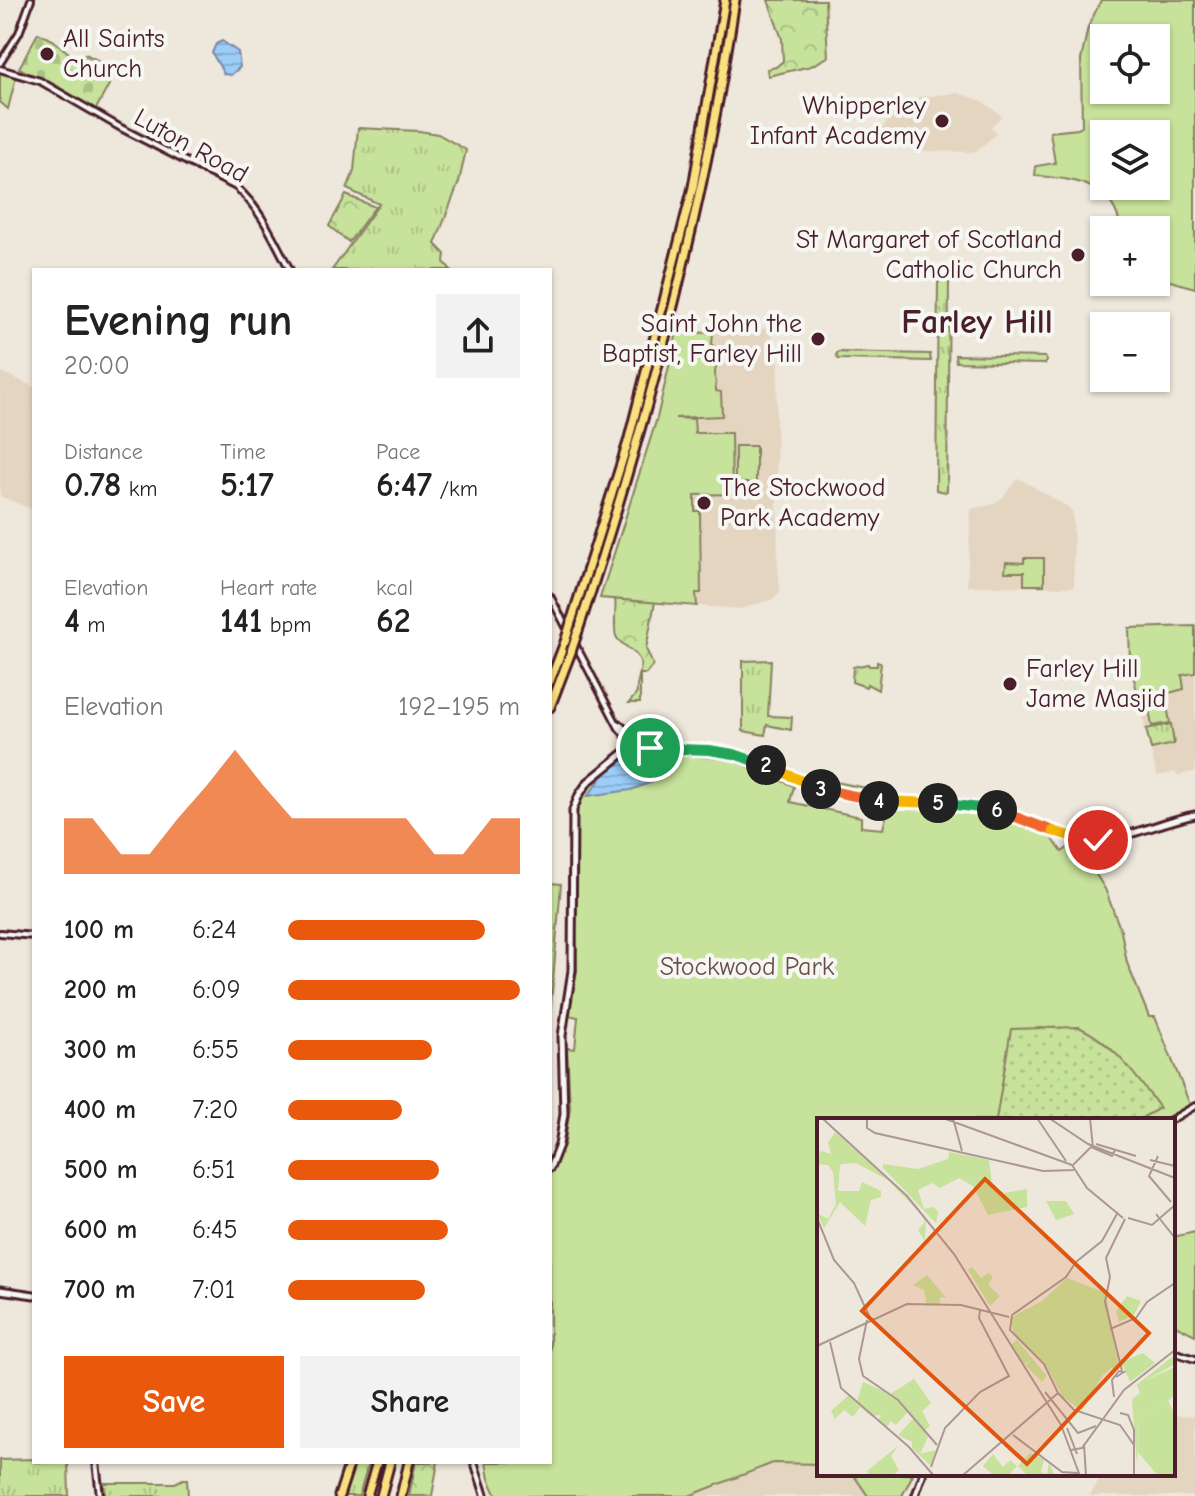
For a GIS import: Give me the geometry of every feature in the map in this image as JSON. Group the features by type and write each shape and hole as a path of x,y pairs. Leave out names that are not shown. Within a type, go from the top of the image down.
{"highway":[{"path":"552,676 628,442 689,202 725,0"},
{"path":"552,702 578,631 643,420 688,243 727,55 735,0"},
{"path":"339,1496 349,1464"},
{"path":"367,1496 376,1464"},
{"path":"381,1496 389,1464"},
{"path":"401,1496 409,1464"}],"main road":[{"path":"633,739 642,747"},
{"path":"633,739 657,747"},
{"path":"552,1163 559,1145 564,1114 562,1036 572,970 573,810 588,782 625,752 633,739"},
{"path":"625,752 657,747 734,754 817,787 854,797 998,810 1064,835 1089,840 1106,839 1195,815"},
{"path":"0,1290 32,1295"}],"street":[{"path":"0,63 19,33 31,0"},
{"name":"Luton Road","path":"0,69 40,81 121,128 236,187 264,222 289,268"},
{"path":"552,600 616,722 633,739"},
{"path":"0,933 32,936"},
{"path":"1174,1118 1195,1106"},
{"path":"1175,1353 1195,1359"},
{"path":"96,1464 100,1496"},
{"path":"475,1464 485,1496"},
{"path":"915,1496 922,1476"}],"shaded area":[{"name":"Whipperley Infant Academy","path":"958,93 982,101 1002,116 991,127 996,134 976,152 916,151 880,132 892,114 919,97"},
{"name":"The Stockwood Park Academy","path":"772,328 772,359 779,360 776,415 780,591 774,599 740,609 600,598 657,418 677,332"},
{"path":"0,371 32,386 32,509 0,496"},
{"path":"1018,478 1073,513 1074,587 967,586 971,509 991,505 1002,498"},
{"path":"1195,626 1195,772 1157,776 1130,663 1129,628"},
{"path":"1175,1414 1195,1416 1195,1496 1090,1496 1102,1476 1175,1476"},
{"path":"773,1463 817,1464 817,1476 854,1476 868,1496 689,1496"}],"green space":[{"path":"768,0 825,0 828,57 811,66 768,76 767,69 783,61 782,39"},
{"path":"1101,0 1195,0 1195,288 1170,281 1170,216 1117,216 1108,200 1170,200 1170,120 1090,120 1090,186 1035,176 1036,166 1055,163 1050,132 1082,126 1081,60 1088,27"},
{"path":"38,33 53,40 76,59 85,54 117,70 96,109 19,68"},
{"path":"0,71 16,77 8,109 0,102"},
{"path":"358,128 438,134 466,150 459,182 435,244 445,254 444,262 449,268 333,268 379,204 347,189 354,171"},
{"path":"346,195 375,207 349,242 329,226"},
{"path":"938,281 949,282 945,492 936,490"},
{"path":"677,332 713,333 712,344 720,359 715,374 716,391 721,392 722,416 675,418 694,419 695,433 731,433 732,494 695,495 695,511 700,511 701,593 696,593 697,606 600,598 657,418"},
{"path":"838,352 930,354 931,361 838,359"},
{"path":"955,355 1045,357 1047,361 1045,364 956,362"},
{"path":"735,446 756,446 756,483 735,483"},
{"path":"1024,558 1044,558 1044,585 1024,585 1024,572 1005,572 1006,562 1024,563"},
{"path":"615,599 655,602 646,649 653,665 646,674 640,674 640,703 629,703 637,693 641,665 636,654 616,635"},
{"path":"1195,626 1195,673 1182,675 1184,689 1165,694 1170,723 1152,726 1147,698 1139,699 1130,663 1129,628"},
{"path":"771,660 768,716 792,717 791,730 767,725 765,735 743,731 743,661"},
{"path":"877,662 881,663 878,690 867,684 866,687 852,682 853,667 877,666"},
{"path":"1171,724 1174,744 1151,749 1146,729"},
{"name":"Stockwood Park","path":"636,750 734,760 794,786 790,802 861,817 861,827 883,829 888,808 938,804 997,812 1050,835 1062,852 1073,844 1078,850 1086,848 1121,931 1127,963 1149,1017 1155,1017 1190,1105 1166,1118 817,1118 817,1464 773,1463 689,1496 497,1496 486,1464 552,1464 552,1169 565,1143 570,1107 567,1048 575,1049 578,1017 568,1015 577,971 574,845 577,800 600,773"},
{"path":"820,781 887,792 892,797 844,792 822,786"},
{"path":"552,883 561,884 552,992"},
{"path":"1079,1027 1114,1052 1160,1108 1142,1118 996,1118 1011,1029"},
{"path":"1195,1232 1195,1335 1175,1325 1175,1237"},
{"path":"32,1459 32,1464 68,1464 69,1496 0,1496 0,1460"},
{"path":"353,1464 368,1464 359,1496 343,1496"},
{"path":"416,1464 438,1464 432,1496 409,1496"},
{"path":"854,1476 912,1476 902,1496 868,1496"},
{"path":"187,1479 188,1496 105,1496 104,1483 175,1483"}],"water":[{"path":"222,41 238,52 240,67 231,75 224,74 212,53 216,44"},
{"path":"635,752 646,755 652,782 631,790 588,796 605,773"}],"place":[{"name":"All Saints Church","path":"47,54"},
{"name":"Whipperley Infant Academy","path":"942,121"},
{"name":"St Margaret of Scotland Catholic Church","path":"1078,255"},
{"name":"Saint John the Baptist, Farley Hill","path":"818,339"},
{"name":"The Stockwood Park Academy","path":"704,503"},
{"name":"Farley Hill Jame Masjid","path":"1010,684"}],"district":[{"name":"Farley Hill","path":"977,322"}],"route":[{"path":"650,748 724,752 747,757 836,793 894,803 969,805 998,810 1064,835 1098,840"}]}
